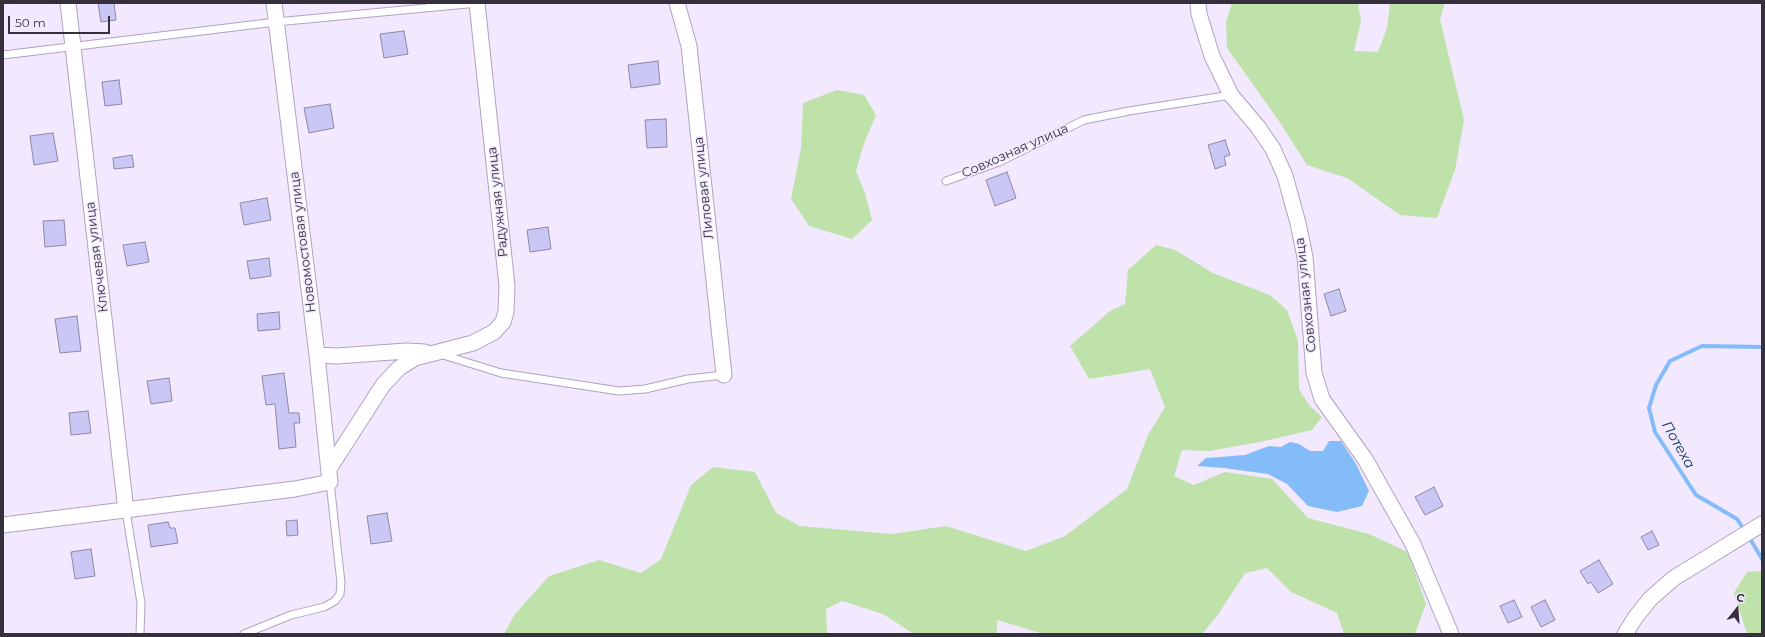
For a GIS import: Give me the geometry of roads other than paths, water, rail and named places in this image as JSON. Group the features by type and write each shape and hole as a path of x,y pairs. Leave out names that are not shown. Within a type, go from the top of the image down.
{"street":[{"name":"Ключевая улица","path":"68,3 126,510"},
{"name":"Новомостовая улица","path":"274,3 317,355 329,475"},
{"name":"Радужная улица","path":"432,352 473,343 494,332 503,322 506,312 507,286 479,3"},
{"name":"Лиловая улица","path":"677,3 689,46 724,375"},
{"path":"1198,3 1199,14 1212,56 1231,95"},
{"name":"Совхозная улица","path":"1231,95 1258,127 1273,149 1284,176 1298,223 1305,256 1314,373 1322,400 1365,459 1413,544 1451,634"},
{"path":"317,355 337,356 406,351 432,352"},
{"path":"3,525 295,489 329,475 383,385 399,368 415,358 432,352"},
{"path":"1625,634 1650,599 1674,578 1723,546 1757,527"}],"lane":[{"path":"3,54 276,22 479,3"},
{"name":"Совхозная улица","path":"946,181 999,162 1084,120 1129,110 1231,95"},
{"path":"432,352 501,373 619,391 646,389 688,379 724,375"},
{"path":"244,634 292,615 324,608 335,601 340,594 342,583 329,475"},
{"path":"126,510 141,603 140,634"}],"water":[{"path":"1329,441 1341,441 1356,464 1369,491 1362,506 1337,512 1308,506 1287,484 1268,474 1197,466 1206,458 1245,455 1269,446 1281,447 1290,442 1299,444 1310,451 1323,451"}],"waterway":[{"name":"Потеха","path":"1745,531 1737,519 1696,495 1655,432 1649,408 1656,385 1670,361 1702,346 1762,347"},
{"name":"Потеха","path":"1749,537 1762,559"}]}
